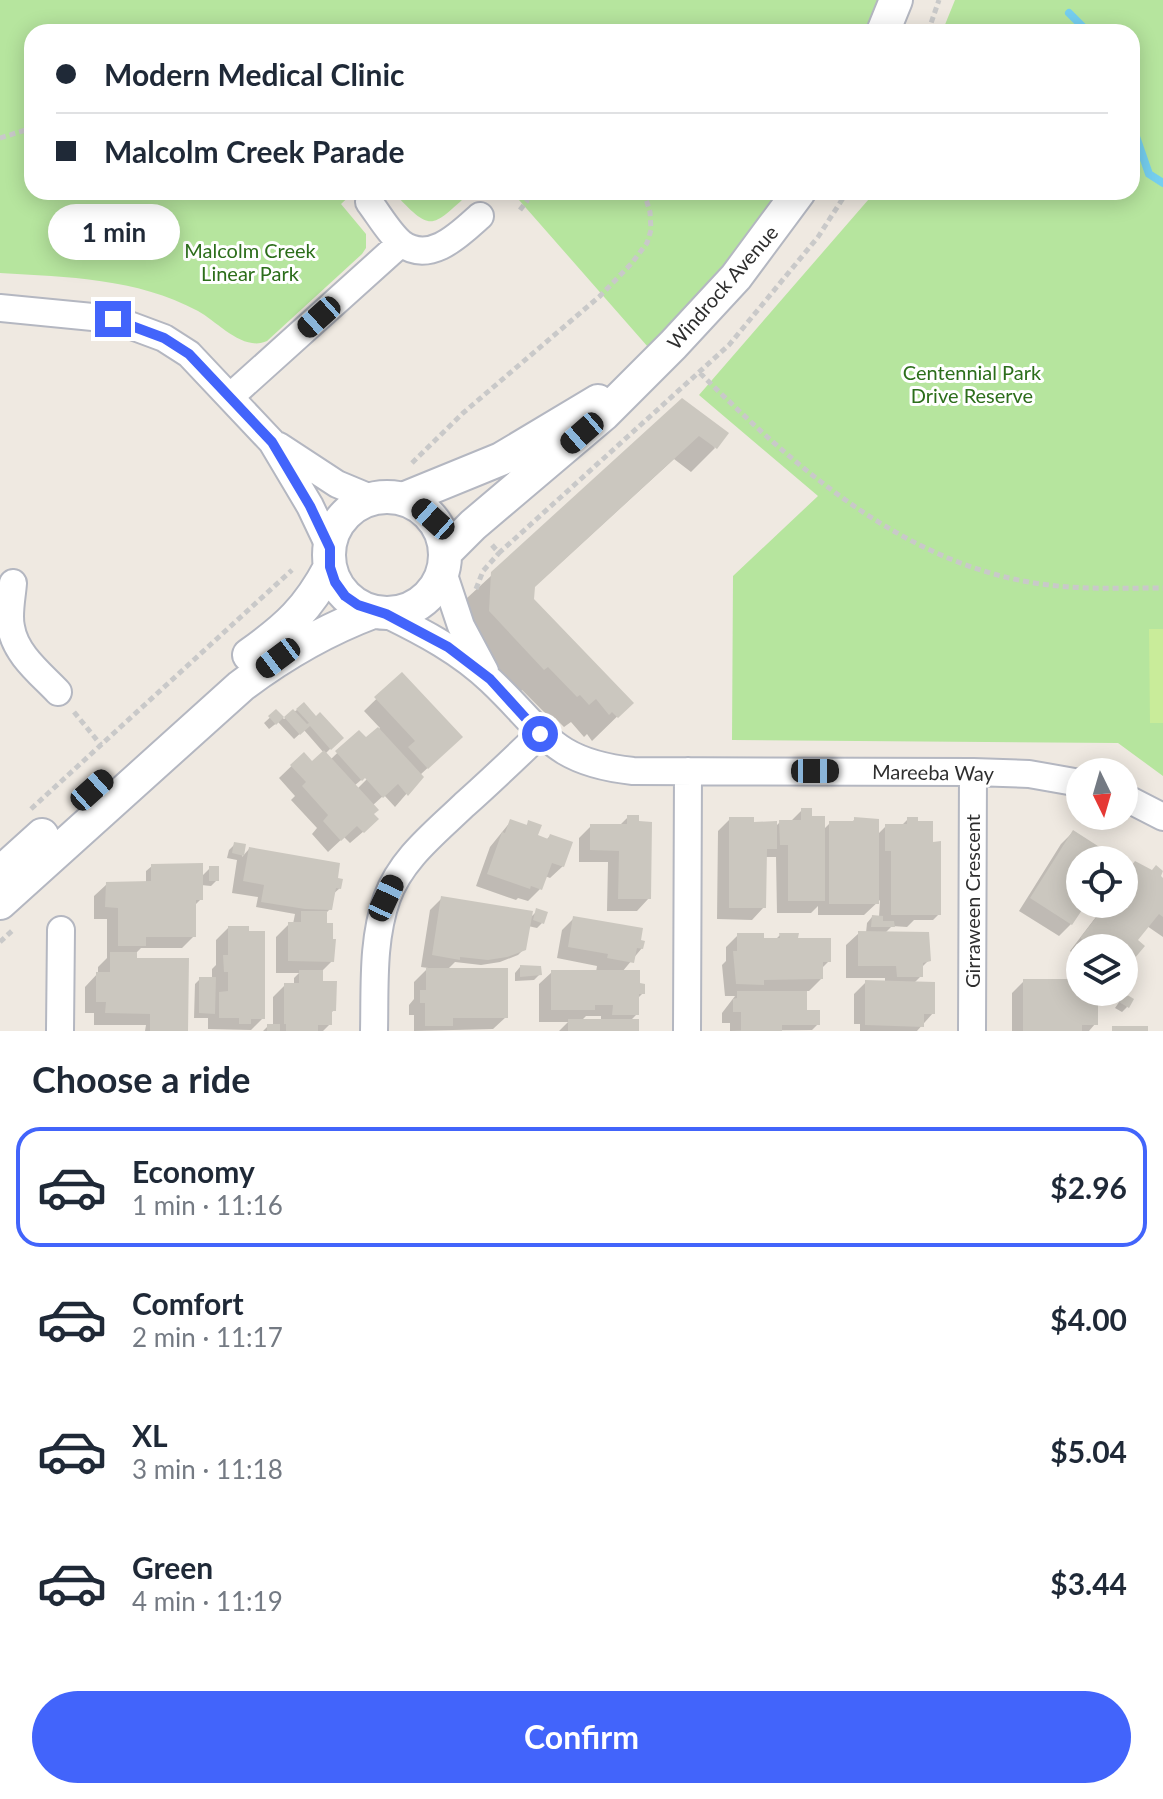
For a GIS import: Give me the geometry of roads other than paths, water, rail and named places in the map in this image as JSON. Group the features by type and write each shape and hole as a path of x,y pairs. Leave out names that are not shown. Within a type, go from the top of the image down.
{"street":[{"path":"886,24 896,0"},
{"name":"Windrock Avenue","path":"444,562 473,525 604,414 688,329 736,277 793,200"},
{"path":"369,202 401,243 426,250 437,249 452,241 480,216"},
{"path":"230,397 401,243"},
{"path":"0,308 113,319 141,328 189,354 272,442 310,506 330,557 335,582 345,596 358,605 380,613"},
{"name":"Windrock Avenue","path":"393,489 501,459 639,378"},
{"path":"12,912 241,686 278,658 338,625 380,613 405,611 422,602 435,589 444,562 442,534 433,519 393,489 337,484 272,442"},
{"path":"0,873 219,676 281,632 314,598 330,557 334,531 344,517 357,506 393,489"},
{"name":"Mareeba Way","path":"444,562 461,626 490,679"},
{"path":"13,583 5,624 22,654 58,692"},
{"name":"Mareeba Way","path":"380,613 432,637 490,679 540,734 565,753 607,768 973,772 1029,774 1066,781"},
{"path":"374,1031 380,927 386,898 397,875 416,850 540,734"},
{"path":"687,1031 688,771"},
{"name":"Girraween Crescent","path":"972,1031 973,772"},
{"path":"1138,804 1163,817"},
{"path":"60,1031 61,930"}],"waterway":[{"path":"1069,13 1080,24"},
{"path":"1140,148 1149,174 1163,183"}],"park label":[{"name":"Malcolm Creek Linear Park","path":"250,262"},
{"name":"Centennial Park Drive Reserve","path":"972,384"}]}
